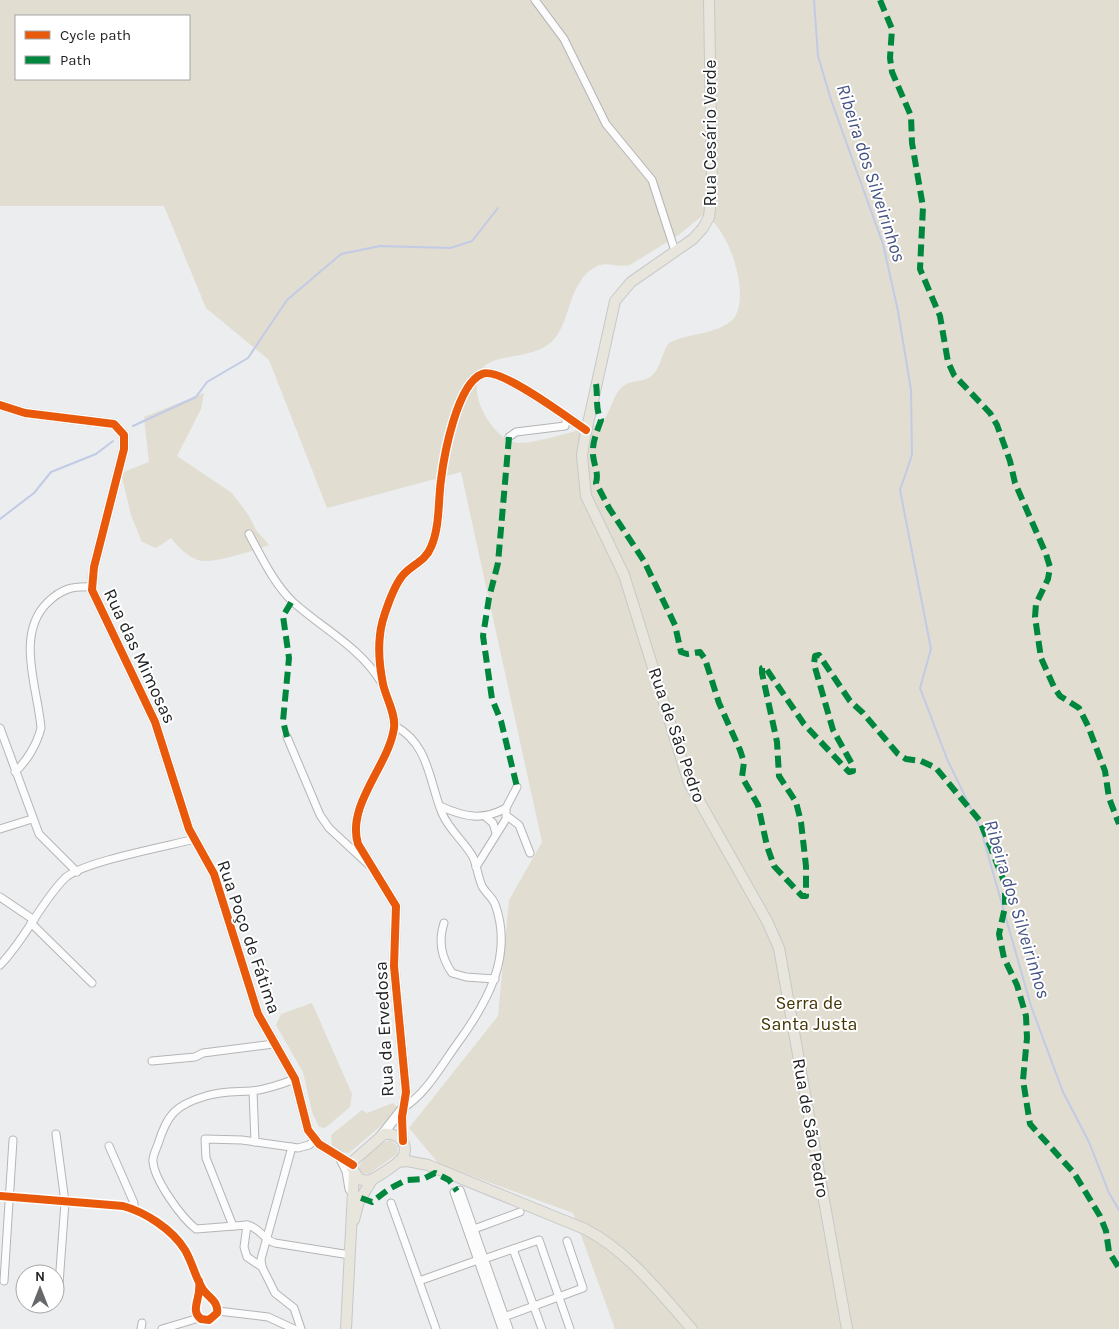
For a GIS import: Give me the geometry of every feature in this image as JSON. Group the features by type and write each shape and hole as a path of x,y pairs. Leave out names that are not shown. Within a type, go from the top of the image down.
{"main road":[{"name":"Rua Cesário Verde","path":"675,251 703,228 709,217 712,204 709,0"},
{"name":"Rua de São Pedro","path":"675,251 631,282 615,301 582,455 586,496 624,575 689,783 767,921 779,948 847,1329"},
{"path":"346,1329 351,1201 353,1169 356,1158 381,1136 392,1134 428,1165"},
{"path":"398,1162 404,1145"},
{"path":"351,1238 359,1201 372,1180 398,1162 407,1161 428,1165 585,1229 607,1241 624,1255 692,1329"},
{"path":"353,1169 362,1180 372,1180"}],"street":[{"path":"535,0 564,39 606,124 652,180 675,251"},
{"path":"403,1108 419,1095 483,1005 501,960 500,925 494,903 483,888 473,857 450,828 440,806 424,757 404,730 395,726 383,685 379,654 381,625 400,579 431,549 435,537 441,480 448,444 461,400 468,386 483,373 502,375 567,417 587,426"},
{"name":"Rua das Mimosas","path":"0,406 30,414 108,422 122,430 124,449 94,567 92,587 95,600 155,722 188,826 195,839"},
{"path":"509,437 516,432 565,426 567,417"},
{"path":"249,534 287,595 328,632 360,654 372,667 383,685"},
{"path":"15,772 22,765 38,738 41,728 30,641 33,623 44,606 58,592 69,587 92,587"},
{"name":"Rua da Ervedosa","path":"395,726 358,812 354,833 358,844 396,906 394,966 406,1092 403,1108 404,1145"},
{"path":"0,728 32,819 44,842 76,872"},
{"path":"287,737 320,815 334,834 374,870"},
{"path":"476,868 507,816 506,808 517,787"},
{"path":"440,806 470,817 486,817 506,808"},
{"path":"507,816 519,825 530,853"},
{"path":"486,817 493,823 496,834"},
{"path":"0,830 32,819"},
{"path":"0,965 65,878 76,872 128,855 195,839"},
{"name":"Rua Poço de Fátima","path":"195,839 211,864 258,1014 295,1079 308,1130 315,1140 353,1169"},
{"path":"0,897 33,921 92,983"},
{"path":"444,924 440,937 441,946 452,973 466,977 495,979"},
{"path":"152,1061 195,1057 203,1054 274,1044"},
{"path":"266,1241 260,1231 247,1225 196,1229 189,1224 166,1192 155,1172 152,1160 168,1117 182,1106 206,1096 230,1091 253,1091 295,1079"},
{"path":"253,1091 255,1142"},
{"name":"Rua da Ervedosa","path":"381,1136 403,1108"},
{"path":"56,1134 65,1202 60,1264"},
{"path":"233,1226 206,1158 205,1139 255,1142 292,1147 308,1145 315,1140"},
{"path":"4,1281 13,1140"},
{"path":"109,1146 134,1209"},
{"path":"292,1147 261,1259 262,1266 275,1293 294,1308 301,1329"},
{"path":"332,1153 345,1156 363,1151"},
{"path":"340,1159 346,1171 351,1201"},
{"path":"481,1259 474,1229 460,1190 454,1192 502,1318 509,1329"},
{"path":"0,1196 134,1209 178,1241 194,1267 199,1281 216,1304 218,1311 215,1317 210,1320 199,1318 183,1326 162,1329"},
{"path":"391,1203 436,1329"},
{"path":"474,1229 520,1212"},
{"path":"247,1225 244,1247 247,1257 262,1266"},
{"path":"419,1281 539,1240 570,1329"},
{"path":"266,1241 350,1254"},
{"path":"502,1318 584,1288 567,1241"},
{"path":"513,1249 542,1329"},
{"path":"199,1281 200,1295 195,1312 199,1318"},
{"path":"198,1301 211,1298"},
{"path":"218,1311 268,1317 294,1329"},
{"path":"502,1318 502,1329"}],"green space":[{"name":"Serra de Santa Justa","path":"0,0 1119,0 1119,1329 615,1329 573,1213 439,1164 409,1128 498,1016 509,900 542,842 461,472 327,508 269,360 206,308 164,206 0,206","holes":["703,215 712,221 721,232 729,247 739,282 740,298 737,312 730,322 708,332 684,337 669,343 654,374 646,379 624,385 602,422 561,435 526,443 511,441 497,431 481,408 477,392 478,379 484,366 499,359 533,352 549,344 562,327 580,282 587,273 597,266 609,264 630,265 680,234"]},
{"path":"204,393 201,409 177,456 232,493 249,516 256,530 269,545 233,556 204,561 186,554 171,538 156,548 142,542 131,515 121,473 149,462 144,417"},
{"path":"312,1003 352,1094 350,1107 325,1128 319,1127 312,1112 303,1072 276,1025 281,1014"},
{"path":"393,1103 397,1107 383,1124 349,1153 340,1152 332,1145 331,1135 362,1110 367,1113"},
{"path":"391,1140 398,1147 397,1154 369,1174 362,1173 359,1168 368,1155 382,1143"}],"waterway":[{"name":"Ribeira dos Silveirinhos","path":"814,0 818,56 831,100 883,244 898,311 911,390 912,455 900,490 931,649 920,688 947,759 980,827 1031,1006 1063,1092 1089,1142 1109,1193 1119,1210"},
{"path":"133,426 196,397 207,382 248,358 287,300 341,254 380,246 450,248 472,241 498,208"},
{"path":"0,519 34,493 51,472 96,454 113,441"}],"marked path":[{"path":"880,0 892,29 890,58 892,72 911,116 912,143 923,207 920,269 940,316 948,362 954,375 990,413 997,425 1010,461 1015,483 1046,554 1050,567 1048,579 1036,604 1035,617 1041,658 1060,696 1079,708 1088,726 1105,771 1109,798 1119,824"},
{"path":"596,384 597,407 601,420 593,446 597,473 596,483 609,508 644,561 675,625 681,652 687,654 700,652 705,659 719,703 740,750 744,762 742,777 758,805 767,846 774,866 802,896 806,896 806,866 801,822 796,802 779,776 777,742 762,668 765,667 804,724 849,772 853,771 852,764 833,730 814,664 815,656 819,655 850,701 863,713 898,754 906,759 921,761 936,768 980,821 1005,884 1005,907 999,934 1004,958 1017,985 1026,1016 1027,1038 1023,1080 1030,1124 1074,1173 1100,1216 1106,1231 1109,1252 1119,1268"},
{"path":"509,437 498,563 489,598 483,636 492,699 501,721 517,787"},
{"path":"287,737 283,721 289,658 283,616 292,601"},
{"path":"361,1198 372,1202 389,1189 406,1180 423,1179 435,1173 449,1180 457,1191"}],"cycle path":[{"path":"403,1141 402,1117 406,1092 394,966 396,906 358,844 356,829 363,800 385,756 394,728 394,717 383,684 380,666 379,641 383,621 389,602 401,578 423,559 434,539 445,454 453,421 465,391 473,380 482,374 491,374 503,378 534,394 586,430"},
{"path":"0,405 25,413 114,424 124,435 124,449 94,567 92,590 155,722 189,829 214,874 258,1014 295,1079 308,1130 319,1144 353,1165"},
{"path":"0,1196 123,1206 140,1212 157,1222 180,1242 190,1259 202,1288 216,1305 217,1313 209,1320 201,1319 196,1312 199,1281"}]}
